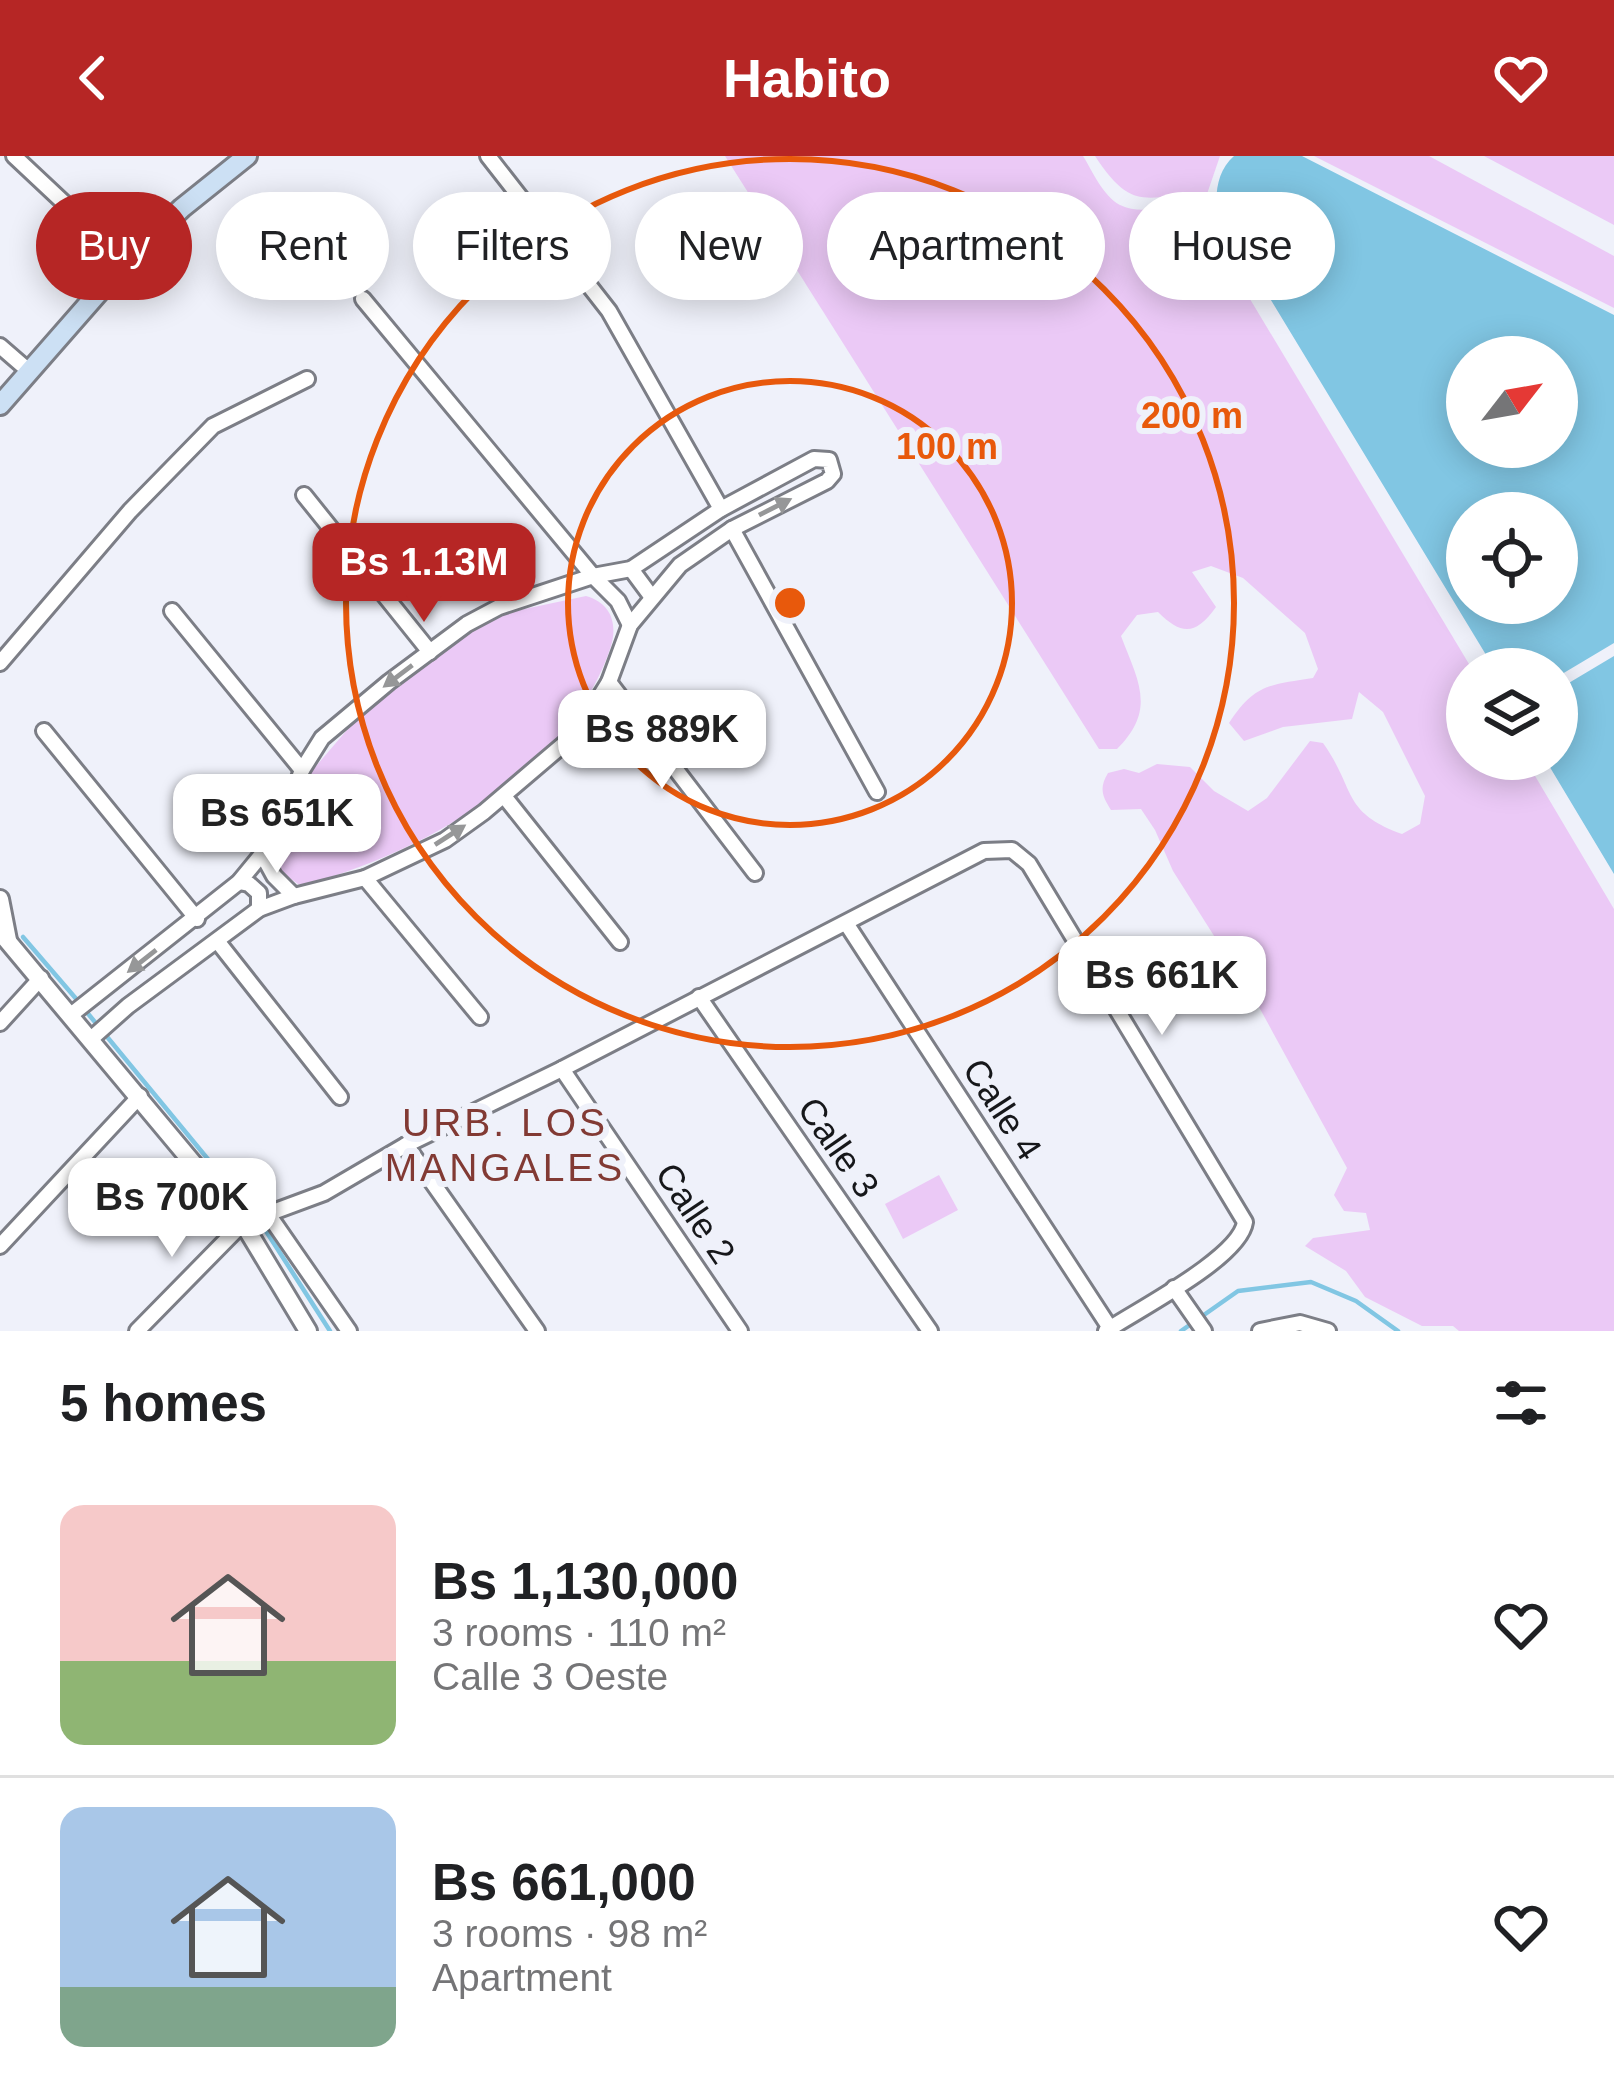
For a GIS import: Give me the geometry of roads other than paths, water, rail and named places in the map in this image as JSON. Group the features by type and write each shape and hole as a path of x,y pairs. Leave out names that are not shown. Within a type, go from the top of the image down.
{"main road":[{"path":"192,200 248,156"},
{"path":"0,405 92,300"}],"street":[{"path":"488,156 609,311 721,509"},
{"path":"16,157 53,192"},
{"path":"364,300 618,601 630,625"},
{"path":"0,346 30,372"},
{"path":"0,663 130,511 212,426 307,379"},
{"path":"80,1009 239,882 286,813 302,770 322,738 467,624 499,607 593,576 631,569 721,509 814,459 825,458 832,464 833,474 827,481 732,530 680,565 630,625 609,682 578,732 504,796 445,840 365,878 260,909 99,1030"},
{"path":"304,495 430,652"},
{"path":"732,530 877,792"},
{"path":"631,569 652,596"},
{"path":"172,611 302,770"},
{"path":"609,682 754,873"},
{"path":"44,731 196,919"},
{"path":"504,796 620,942"},
{"path":"137,1331 243,1223 324,1193 406,1145 562,1070 984,851 1012,850 1029,864 1245,1222 1238,1240 1108,1330"},
{"path":"262,854 274,876 294,896"},
{"path":"365,878 480,1017"},
{"path":"239,882 259,893 260,909"},
{"path":"0,899 4,936 41,978 99,1030 140,1096 243,1223 308,1331"},
{"name":"Calle 4","path":"846,923 1108,1330"},
{"path":"218,942 340,1097"},
{"path":"0,1023 41,978"},
{"name":"Calle 3","path":"699,997 930,1331"},
{"name":"Calle 2","path":"562,1070 740,1331"},
{"path":"0,1246 140,1096"},
{"path":"406,1145 537,1331"},
{"path":"268,1214 349,1331"},
{"path":"1174,1288 1204,1331"},
{"path":"1260,1331 1300,1323 1328,1331"}],"water":[{"path":"1234,156 1302,156 1614,315 1614,643 1578,664 1578,648 1482,648 1467,624 1578,624 1578,492 1446,492 1446,589 1271,300 1335,300 1335,192 1218,192 1224,168"},
{"path":"1614,656 1614,874 1558,780 1578,780 1578,677"}],"waterway":[{"path":"23,937 78,1001"},
{"path":"85,1010 249,1209"},
{"path":"264,1228 330,1331"},
{"path":"1181,1331 1238,1291 1311,1282 1356,1301 1398,1331"}],"district":[{"name":"URB. LOS MANGALES","path":"505,1144"}]}
